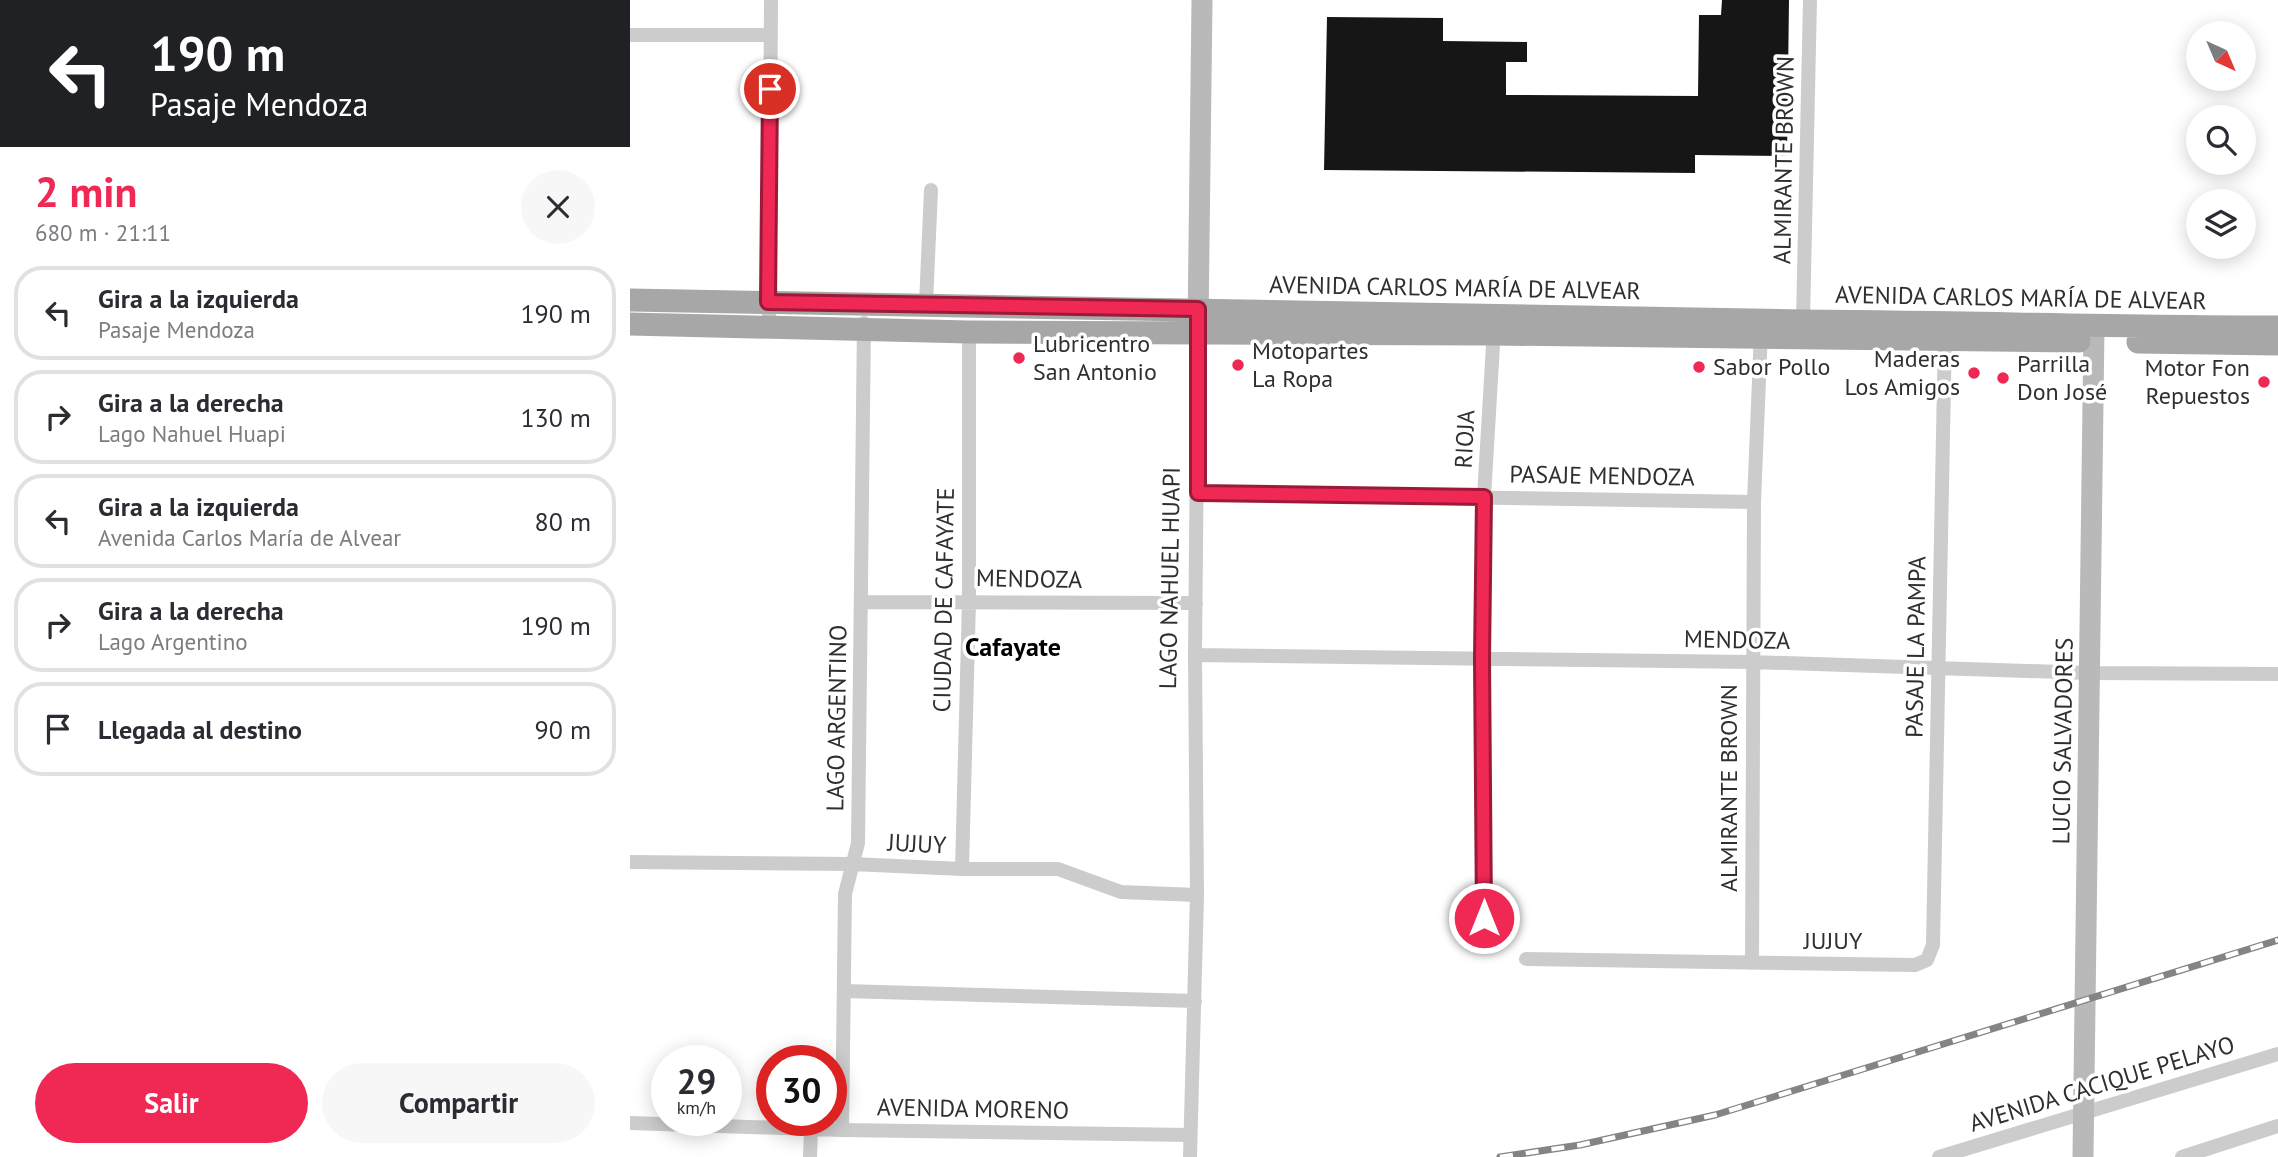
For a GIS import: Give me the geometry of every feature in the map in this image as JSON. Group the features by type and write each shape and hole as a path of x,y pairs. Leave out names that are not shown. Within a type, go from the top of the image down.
{"main road":[{"name":"AVENIDA CARLOS MARÍA DE ALVEAR","path":"630,300 926,304 1198,320 1945,330 2094,334 2278,344"},
{"name":"AVENIDA CARLOS MARÍA DE ALVEAR","path":"630,324 969,332 1198,320"},
{"name":"AVENIDA CARLOS MARÍA DE ALVEAR","path":"1762,328 1803,321 1945,330"},
{"name":"AVENIDA CARLOS MARÍA DE ALVEAR","path":"2094,334 2278,327"}],"street":[{"path":"769,326 771,0"},
{"name":"LAGO NAHUEL HUAPI","path":"1190,1157 1197,895 1195,655 1202,0"},
{"name":"ALMIRANTE BROWN","path":"1803,321 1810,0"},
{"path":"630,34 770,35"},
{"path":"926,304 931,190"},
{"name":"LAGO ARGENTINO","path":"843,1045 845,894 858,843 864,304"},
{"name":"RIOJA","path":"1484,944 1484,497 1494,325"},
{"name":"ALMIRANTE BROWN","path":"1752,963 1754,502 1762,328"},
{"name":"PASAJE LA PAMPA","path":"1915,965 1927,960 1933,945 1945,330"},
{"name":"CIUDAD DE CAFAYATE","path":"962,869 969,601 969,332"},
{"name":"LUCIO SALVADORES","path":"2083,1157 2094,334"},
{"name":"PASAJE MENDOZA","path":"1198,493 1754,502"},
{"name":"MENDOZA","path":"861,602 1196,603"},
{"name":"MENDOZA","path":"1195,655 1753,663 2090,673 2278,674"},
{"name":"JUJUY","path":"630,862 1058,869 1121,892 1197,895"},
{"name":"JUJUY","path":"1526,959 1915,965"},
{"path":"844,991 1195,1001"},
{"name":"AVENIDA CACIQUE PELAYO","path":"1939,1157 2278,1054"},
{"name":"AVENIDA MORENO","path":"630,1123 756,1127"},
{"path":"2182,1157 2278,1126"},
{"name":"AVENIDA MORENO","path":"847,1130 1190,1135"},
{"path":"810,1157 811,1136"}],"building":[{"path":"1722,0 1789,0 1787,156 1695,155 1695,173 1324,170 1327,17 1443,18 1443,41 1527,42 1527,62 1506,62 1506,95 1698,96 1699,15 1721,15"}],"railway":[{"path":"1500,1157 1580,1145 1715,1115 2278,940"}],"place":[{"name":"Lubricentro San Antonio","path":"1019,358"},
{"name":"Motopartes La Ropa","path":"1238,365"},
{"name":"Sabor Pollo","path":"1699,367"},
{"name":"Maderas Los Amigos","path":"1974,373"},
{"name":"Parrilla Don José","path":"2003,378"},
{"name":"Motor Fon Repuestos","path":"2264,382"}],"district":[{"name":"Cafayate","path":"1013,647"}],"route":[{"path":"770,89 768,302 1198,309 1198,493 1484,497 1484,918"}]}
